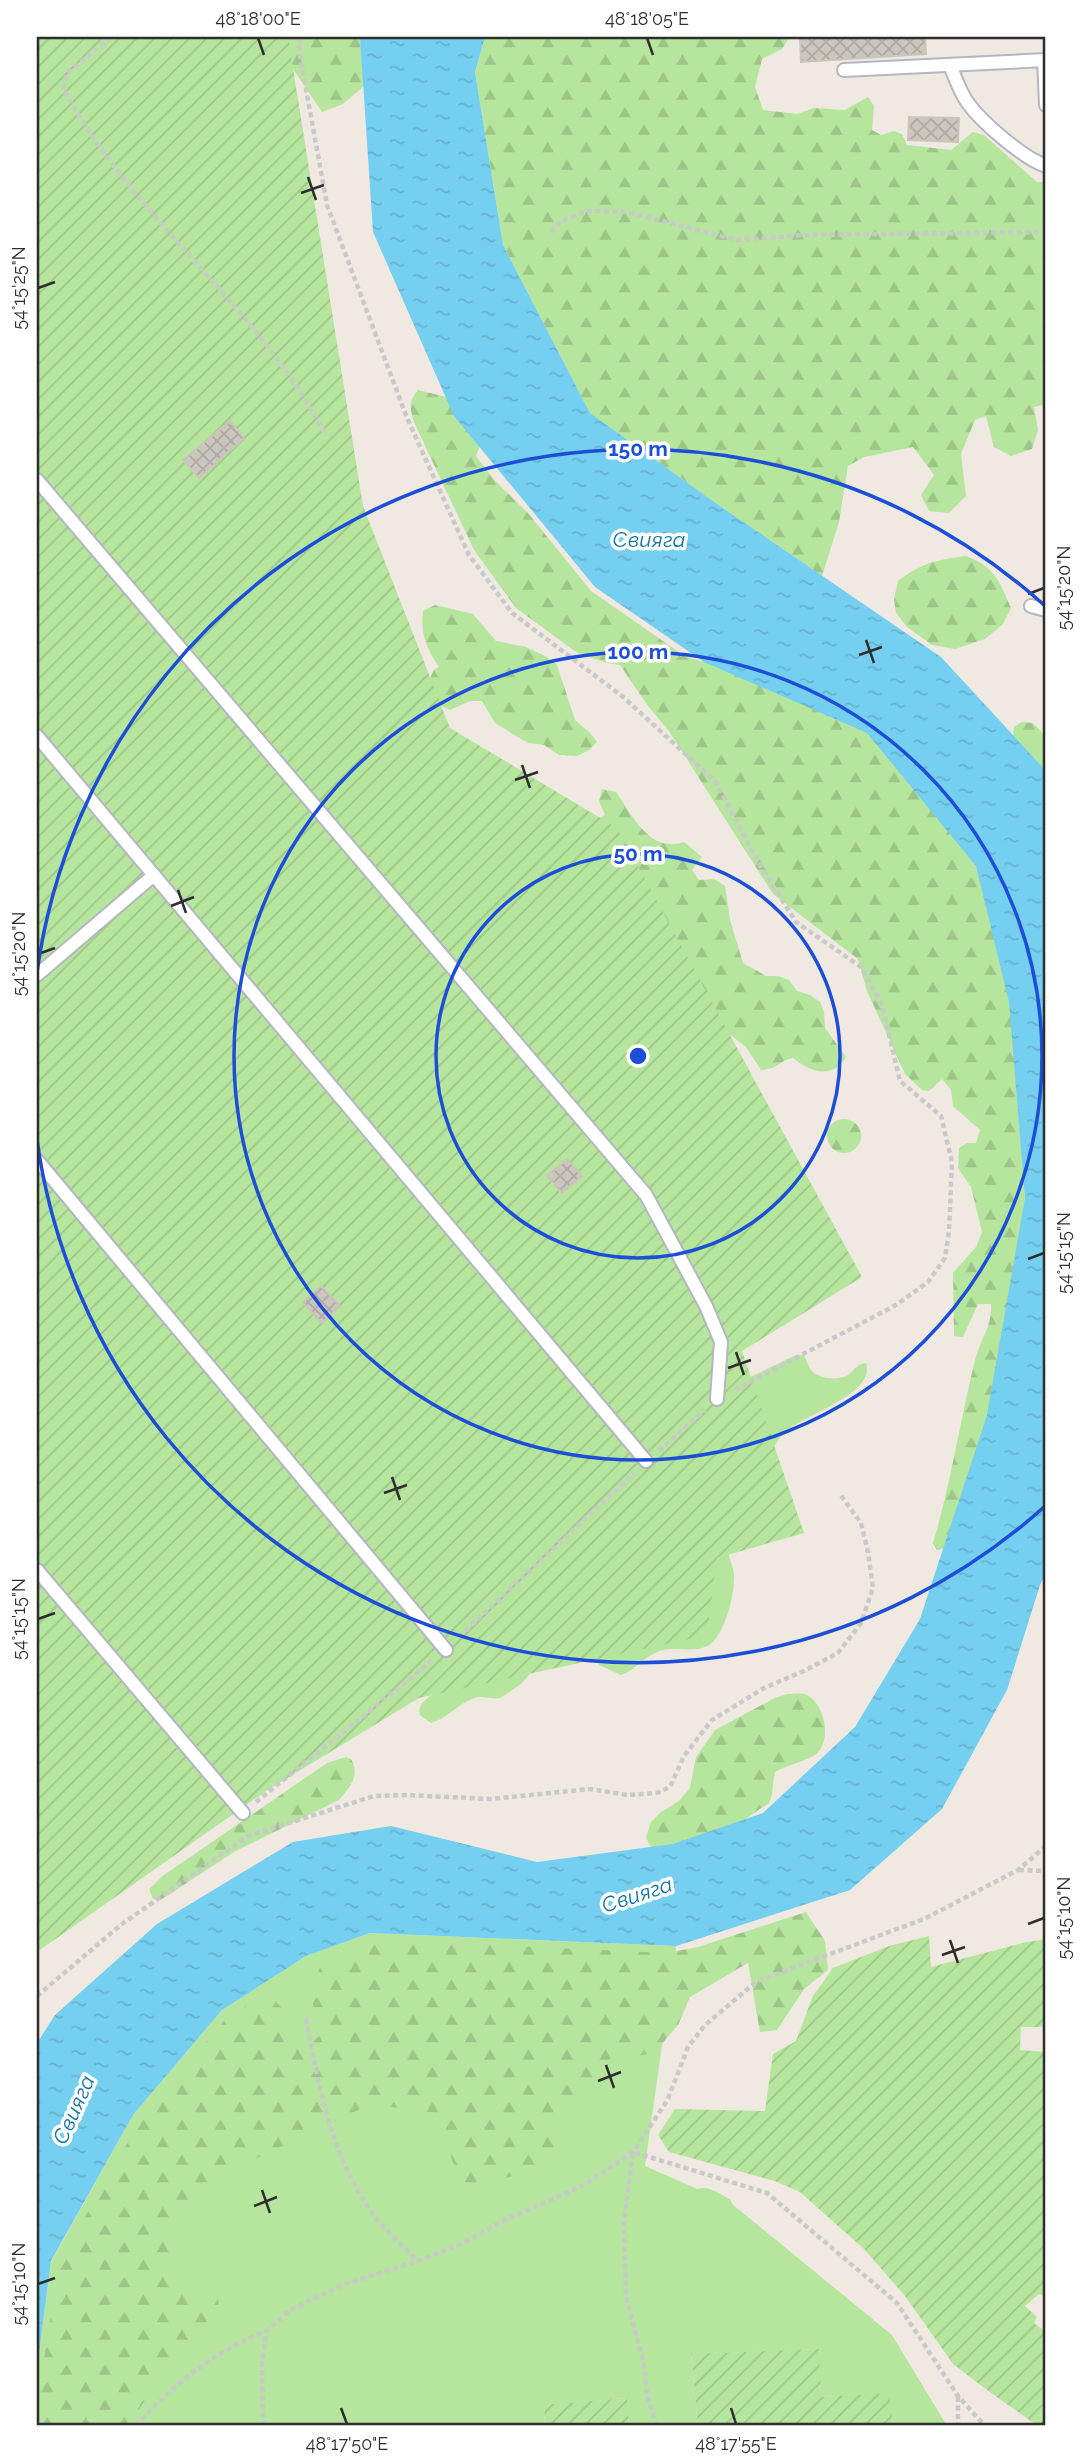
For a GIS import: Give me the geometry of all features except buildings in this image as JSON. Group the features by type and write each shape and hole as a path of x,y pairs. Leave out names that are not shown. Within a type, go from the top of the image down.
{"lane":[{"path":"844,70 1045,60 1046,105"},
{"path":"950,65 964,98 996,132 1036,163 1046,166"},
{"path":"37,480 646,1195 706,1306 721,1342 717,1399"},
{"path":"1031,606 1046,610"},
{"path":"37,736 646,1461"},
{"path":"37,975 154,875"},
{"path":"37,1160 446,1650"},
{"path":"37,1570 243,1813"}],"path":[{"path":"111,37 67,73 64,88 77,114 110,161 177,244 261,338 308,400 327,436"},
{"path":"243,1813 446,1650 646,1461 717,1399 896,1305 928,1282 945,1258 952,1162 941,1116 900,1081 882,1005 861,967 796,922 757,860 715,781 622,696 512,613 469,555 407,418 327,205 299,50 300,37"},
{"path":"551,232 562,221 586,211 626,212 737,240 805,235 1046,232"},
{"path":"37,1996 122,1924 248,1836 374,1796 406,1794 491,1799 590,1788 627,1795 657,1793 670,1787 684,1756 712,1720 764,1688 838,1653 861,1623 873,1588 868,1552 861,1523 839,1493"},
{"path":"136,2426 203,2363 238,2343 267,2331 290,2310 334,2289 461,2244 505,2220 582,2186 633,2152 667,2101 688,2047 705,2025 756,1982 926,1918 1018,1870 1046,1846"},
{"path":"1018,1870 1046,1871"},
{"path":"306,2019 321,2093 337,2149 352,2181 372,2212 418,2261"},
{"path":"633,2152 767,2193 897,2302 958,2396 985,2426"},
{"path":"633,2152 624,2221 625,2296 644,2365 647,2396 657,2426"},
{"path":"263,2426 262,2362 267,2331"},
{"path":"958,2396 958,2426"}],"green space":[{"path":"37,37 288,37 363,506 450,728 617,828 862,1277 742,1351 804,1533 717,1558 707,1635 419,1698 266,1791 37,1952"},
{"path":"288,37 360,37 364,86 343,104 322,112 291,66"},
{"path":"485,37 790,37 782,49 762,59 755,87 763,110 797,114 814,108 845,110 868,97 874,106 872,130 881,135 894,131 902,134 907,145 951,150 973,132 984,135 1037,182 1046,182 1046,404 1034,407 1038,430 1032,449 1011,456 994,447 986,416 975,420 961,454 966,496 949,513 929,511 921,495 934,475 913,447 864,457 848,466 839,522 822,576 590,413 503,245 475,72"},
{"path":"418,390 463,401 484,435 476,456 494,480 528,513 591,591 686,657 771,680 876,735 959,833 1000,914 1014,983 1027,1209 1013,1356 955,1546 937,1550 933,1543 975,1360 991,1311 991,1304 978,1304 963,1337 954,1336 953,1273 976,1247 982,1232 971,1187 958,1168 959,1148 967,1143 976,1143 980,1130 953,1106 951,1090 942,1079 929,1091 922,1090 905,1074 867,991 858,959 773,894 669,731 620,665 576,652 516,608 474,550 414,422 411,405"},
{"path":"966,556 990,570 1011,608 1003,624 985,639 955,649 932,645 907,627 896,613 894,599 898,581 929,563"},
{"path":"435,605 473,614 496,641 526,647 557,665 575,720 597,742 577,756 559,755 544,745 528,743 495,723 482,701 470,701 450,710 436,704 428,682 434,670 439,667 425,641 422,619 423,611"},
{"path":"1022,722 1033,723 1046,737 1046,788 1012,749 1014,727"},
{"path":"602,789 616,792 643,830 652,838 672,844 684,842 702,857 692,870 699,880 714,879 725,886 730,920 743,963 766,976 789,980 797,991 820,1002 825,1028 846,1057 841,1064 835,1069 821,1071 807,1067 793,1058 761,1070 746,1047 716,1024 585,826 605,815 599,801"},
{"path":"844,1119 856,1124 861,1136 856,1148 844,1153 832,1148 827,1136 832,1124"},
{"path":"796,1355 804,1355 811,1370 823,1377 844,1377 866,1363 866,1374 861,1384 850,1393 786,1431 772,1450 725,1544 733,1567 734,1583 727,1616 718,1636 712,1643 699,1649 669,1649 657,1652 621,1675 599,1665 594,1649 742,1381"},
{"path":"543,1659 521,1684 500,1698 475,1698 431,1723 420,1715 422,1703 437,1690"},
{"path":"787,1694 807,1695 819,1707 825,1737 819,1751 775,1772 769,1803 726,1832 657,1852 646,1837 651,1822 679,1801 690,1788 696,1757 715,1730"},
{"path":"346,1757 351,1759 355,1771 350,1786 339,1800 234,1852 160,1900 153,1899 149,1889 164,1875 327,1763"},
{"path":"806,1912 825,1941 828,1970 804,1989 777,2030 760,2032 748,1963 690,1997 678,2025 654,2053 636,2056 615,2051 595,2083 557,2117 559,2144 546,2166 468,2186 452,2161 442,2114 371,2104 211,2180 170,2228 173,2276 184,2291 218,2298 220,2321 175,2357 133,2418 123,2426 38,2426 45,2352 60,2260 143,2116 229,2015 268,1994 287,2013 294,2042 307,2048 322,2033 310,1996 320,1967 380,1940 666,1953 698,1947"},
{"path":"370,1933 676,1946 645,2166 697,2189 706,2188 731,2200 732,2204 892,2335 947,2426 893,2426 888,2394 821,2397 818,2349 691,2355 698,2426 629,2426 626,2398 544,2406 545,2426 37,2426 37,2370 51,2262 133,2115 222,2010 306,1956"},
{"path":"929,1936 931,1967 1046,1939 1046,2027 1021,2027 1020,2050 1046,2052 1046,2297 1039,2294 1025,2306 1037,2317 1034,2323 1046,2332 1046,2426 1038,2426 953,2364 905,2296 864,2249 800,2192 775,2181 669,2152 658,2135 675,2109 765,2111 773,2054 796,2041 813,1996 833,1968 889,1946"},
{"path":"819,2349 821,2397 889,2393 893,2426 698,2426 691,2354"},
{"path":"627,2398 629,2426 545,2426 544,2405"}],"water":[{"name":"Свияга","path":"360,37 485,37 475,72 503,245 590,413 717,504 941,657 1046,771 1046,1573 1007,1690 942,1809 850,1890 676,1946 370,1933 306,1956 222,2010 133,2115 51,2261 37,2370 37,2043 55,2015 157,1924 293,1842 391,1826 537,1862 673,1844 763,1813 855,1727 920,1619 987,1415 1025,1198 1009,1002 976,866 867,733 704,662 595,587 454,416 373,232"}]}
